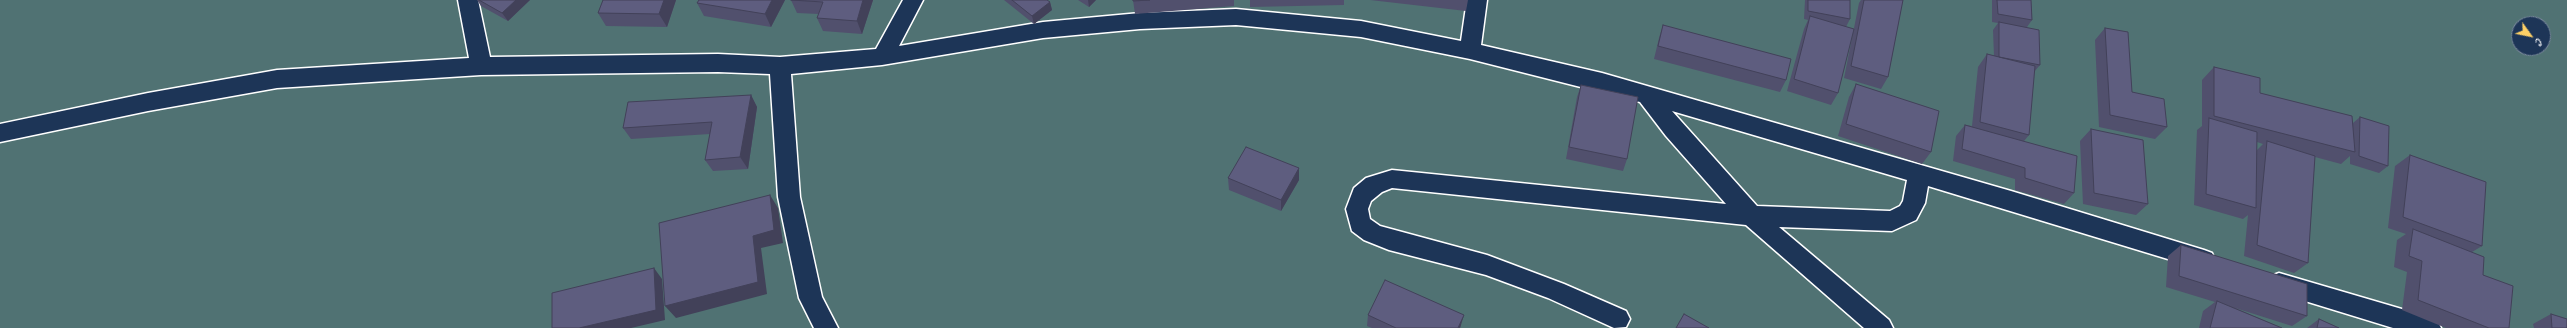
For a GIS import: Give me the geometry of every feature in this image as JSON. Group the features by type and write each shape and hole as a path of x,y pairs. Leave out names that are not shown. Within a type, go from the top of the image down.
{"street":[{"path":"468,0 481,66"},
{"path":"882,57 913,0"},
{"path":"1470,51 1477,0"},
{"path":"0,134 148,102 276,79 481,66 718,64 780,66 882,57 1043,30 1140,21 1236,18 1304,22 1361,29 1470,51 1602,82 1919,174 2222,265"},
{"path":"780,66 789,197 811,298 826,328"},
{"path":"1647,95 1674,130 1751,216 1809,268 1881,328"},
{"path":"1618,319 1556,291 1487,265 1389,240 1372,233 1360,224 1356,209 1362,196 1374,185 1392,179 1751,216 1892,221 1908,213 1914,203 1919,174"},
{"path":"2260,277 2429,328"}],"green space":[{"path":"0,0 2567,0 2567,328 0,328","holes":["1289,16 1363,21 1473,45"]}],"building":[{"path":"479,0 516,0 502,13"},
{"path":"603,0 664,0 659,14 598,13"},
{"path":"699,0 772,0 765,14 697,3"},
{"path":"791,0 863,0 857,21 817,18 823,2"},
{"path":"1012,0 1047,0 1050,2 1032,16"},
{"path":"1808,0 1850,0 1850,19 1808,11"},
{"path":"1864,0 1903,0 1888,77 1851,66"},
{"path":"1997,0 2031,0 2032,20 1998,14"},
{"path":"1810,16 1854,29 1838,93 1794,79"},
{"path":"1999,22 2039,30 2040,65 1999,57"},
{"path":"1663,25 1791,59 1786,80 1658,46"},
{"path":"2105,28 2128,32 2132,92 2164,99 2167,127 2110,115"},
{"path":"1987,54 2035,66 2029,135 1980,122"},
{"path":"2214,67 2260,78 2260,93 2352,116 2355,152 2214,116"},
{"path":"1856,84 1939,111 1931,152 1846,124"},
{"path":"1581,85 1638,97 1627,159 1569,147"},
{"path":"751,95 740,157 705,160 712,122 623,128 628,102"},
{"path":"2360,117 2389,126 2388,166 2359,156"},
{"path":"2209,118 2257,132 2256,208 2206,194"},
{"path":"1965,125 2077,156 2074,193 2025,178 2025,168 1962,149"},
{"path":"2091,129 2143,140 2148,204 2094,193"},
{"path":"2267,141 2315,156 2308,263 2257,245"},
{"path":"1246,147 1299,168 1281,200 1228,178"},
{"path":"2410,155 2486,182 2482,246 2403,217"},
{"path":"770,195 774,230 753,236 758,282 665,306 659,223"},
{"path":"2413,229 2484,257 2483,275 2513,286 2509,328 2489,328 2418,300 2422,261 2409,256"},
{"path":"2181,245 2307,284 2307,316 2179,276"},
{"path":"654,268 656,310 579,328 552,328 552,293"},
{"path":"1385,280 1464,315 1458,328 1396,328 1368,315"},
{"path":"2217,301 2282,328 2210,328"},
{"path":"1684,314 1709,328 1676,328"},
{"path":"2551,314 2567,319 2567,328 2552,328"},
{"path":"2319,319 2339,328 2317,328"}]}
